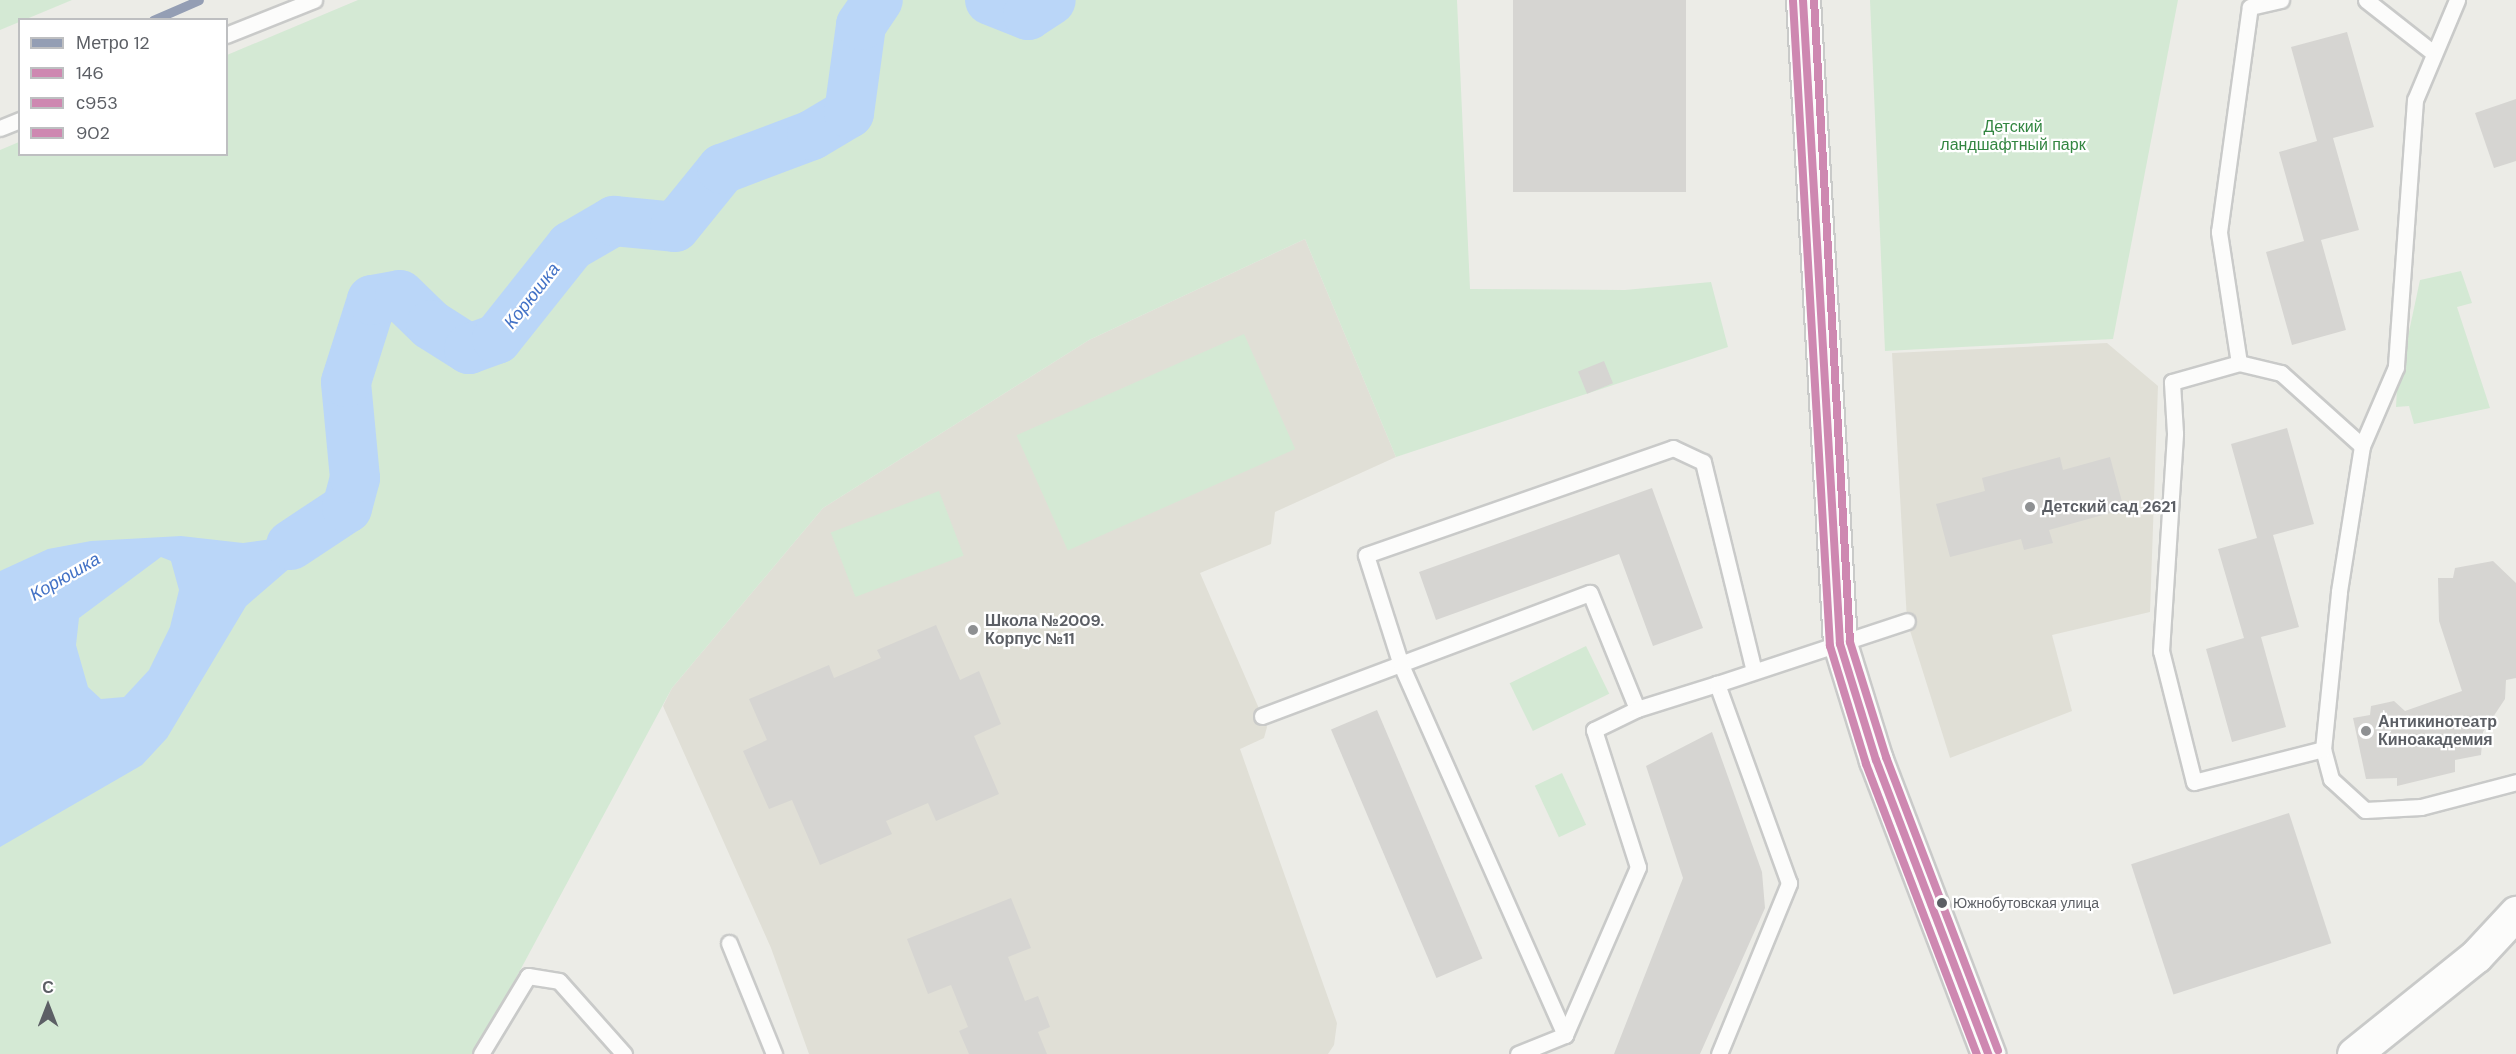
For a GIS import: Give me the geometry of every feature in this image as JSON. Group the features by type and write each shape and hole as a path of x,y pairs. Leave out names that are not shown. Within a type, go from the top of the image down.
{"street":[{"path":"1803,0 1840,644 1876,760 1988,1054"},
{"path":"2354,1054 2476,956 2516,913"}],"lane":[{"path":"228,35 314,0"},
{"path":"2239,363 2219,232 2250,7 2281,0"},
{"path":"2366,0 2432,52"},
{"path":"2457,0 2432,52 2415,100 2396,368 2362,446 2339,592 2323,749 2331,779 2365,810 2421,807 2516,782"},
{"path":"0,128 18,121"},
{"path":"2323,749 2194,782 2161,651 2175,433 2172,382 2239,363 2281,373 2362,446"},
{"path":"1566,1035 1401,665 1366,555 1673,448 1703,462 1754,671"},
{"path":"1262,716 1590,593 1637,709"},
{"path":"1518,1054 1566,1035 1638,867 1594,730 1637,709 1907,621"},
{"path":"1717,684 1789,883 1719,1054"},
{"path":"729,943 774,1054"},
{"path":"481,1054 528,976 559,981 624,1054"}],"shaded area":[{"name":"Школа №2009. Корпус №11","path":"1305,239 1396,457 1275,512 1271,544 1200,573 1267,727 1264,738 1240,749 1337,1023 1334,1045 1328,1054 809,1054 771,948 663,706 672,688 823,508 1089,340"},
{"path":"2107,343 2158,386 2150,612 2052,635 2072,711 1950,758 1907,621 1892,353"}],"green space":[{"path":"0,0 72,0 29,18 18,18 18,22 0,30"},
{"path":"358,0 1457,0 1470,289 1625,290 1711,282 1728,347 1396,457 1305,239 1089,340 823,508 672,688 475,1054 0,1054 0,150 18,142 18,156 228,156 228,55"},
{"name":"Детский ландшафтный парк","path":"1870,0 2178,0 2113,339 1885,351"},
{"path":"2461,271 2472,303 2457,307 2490,408 2414,424 2409,406 2396,407 2397,388 2420,280"},
{"path":"1244,334 1295,449 1068,550 1017,435"},
{"path":"939,491 964,555 855,597 831,533"},
{"path":"1586,646 1609,694 1533,731 1510,683"},
{"path":"1562,773 1586,825 1559,837 1535,786"}],"water":[{"path":"347,508 349,517 246,606 167,738 142,765 0,847 0,571 48,549 91,541 181,536 243,543 293,536","holes":["161,557 171,561 179,590 170,627 149,670 124,697 101,699 88,687 76,645 79,618"]}],"building":[{"path":"1513,0 1686,0 1686,192 1513,192"},
{"path":"2347,32 2374,127 2333,138 2359,230 2321,240 2346,330 2292,345 2266,252 2304,241 2279,152 2317,141 2291,47"},
{"path":"2516,99 2516,161 2494,168 2475,113"},
{"path":"1604,361 1613,383 1587,394 1578,371"},
{"path":"2287,428 2314,524 2273,535 2299,627 2261,637 2286,727 2232,742 2206,649 2244,638 2218,549 2257,538 2231,444"},
{"name":"Детский сад 2621","path":"2060,457 2063,470 2110,457 2124,509 2049,530 2053,543 2024,550 2021,539 1950,557 1936,504 1985,491 1982,478"},
{"path":"1652,488 1703,628 1653,646 1619,554 1436,620 1419,572"},
{"path":"2493,561 2516,583 2516,678 2506,680 2505,699 2483,732 2481,755 2455,760 2455,772 2397,786 2397,778 2366,779 2353,718 2370,715 2371,706 2394,701 2405,711 2462,691 2439,621 2438,578 2453,578 2455,568"},
{"path":"936,625 960,680 979,671 1001,724 974,736 999,794 936,821 928,803 886,821 892,834 820,865 792,800 769,809 743,751 767,740 749,699 829,665 834,678 881,658 877,650"},
{"path":"1377,710 1482,959 1436,978 1331,730"},
{"path":"1712,732 1762,872 1765,908 1700,1054 1614,1054 1683,878 1646,766"},
{"path":"2289,813 2331,943 2173,995 2131,864"},
{"path":"1011,898 1031,948 1008,957 1025,1001 1038,996 1050,1027 1038,1032 1047,1054 969,1054 959,1031 968,1027 951,985 928,994 907,939"}],"waterway":[{"name":"Корюшка","path":"291,545 347,508 355,478 346,382 372,300 400,295 431,325 469,349 497,339 571,246 614,221 675,227 722,169 812,135 849,113 861,25 878,0"},
{"name":"Корюшка","path":"990,0 1028,15 1051,0"}],"metro line":[{"name":"12","path":"158,18 199,0"}],"transit line":[{"name":"146","path":"1803,0 1840,644 1876,760 1988,1054"},
{"name":"902","path":"1814,0 1850,642 1886,757 1998,1050"},
{"name":"с953","path":"1793,1 1830,646 1866,764 1977,1054"}],"place":[{"name":"Детский сад 2621","path":"2030,507"},
{"name":"Школа №2009. Корпус №11","path":"973,630"},
{"name":"Антикинотеатр Киноакадемия","path":"2366,731"},
{"name":"Южнобутовская улица","path":"1942,903"}]}
